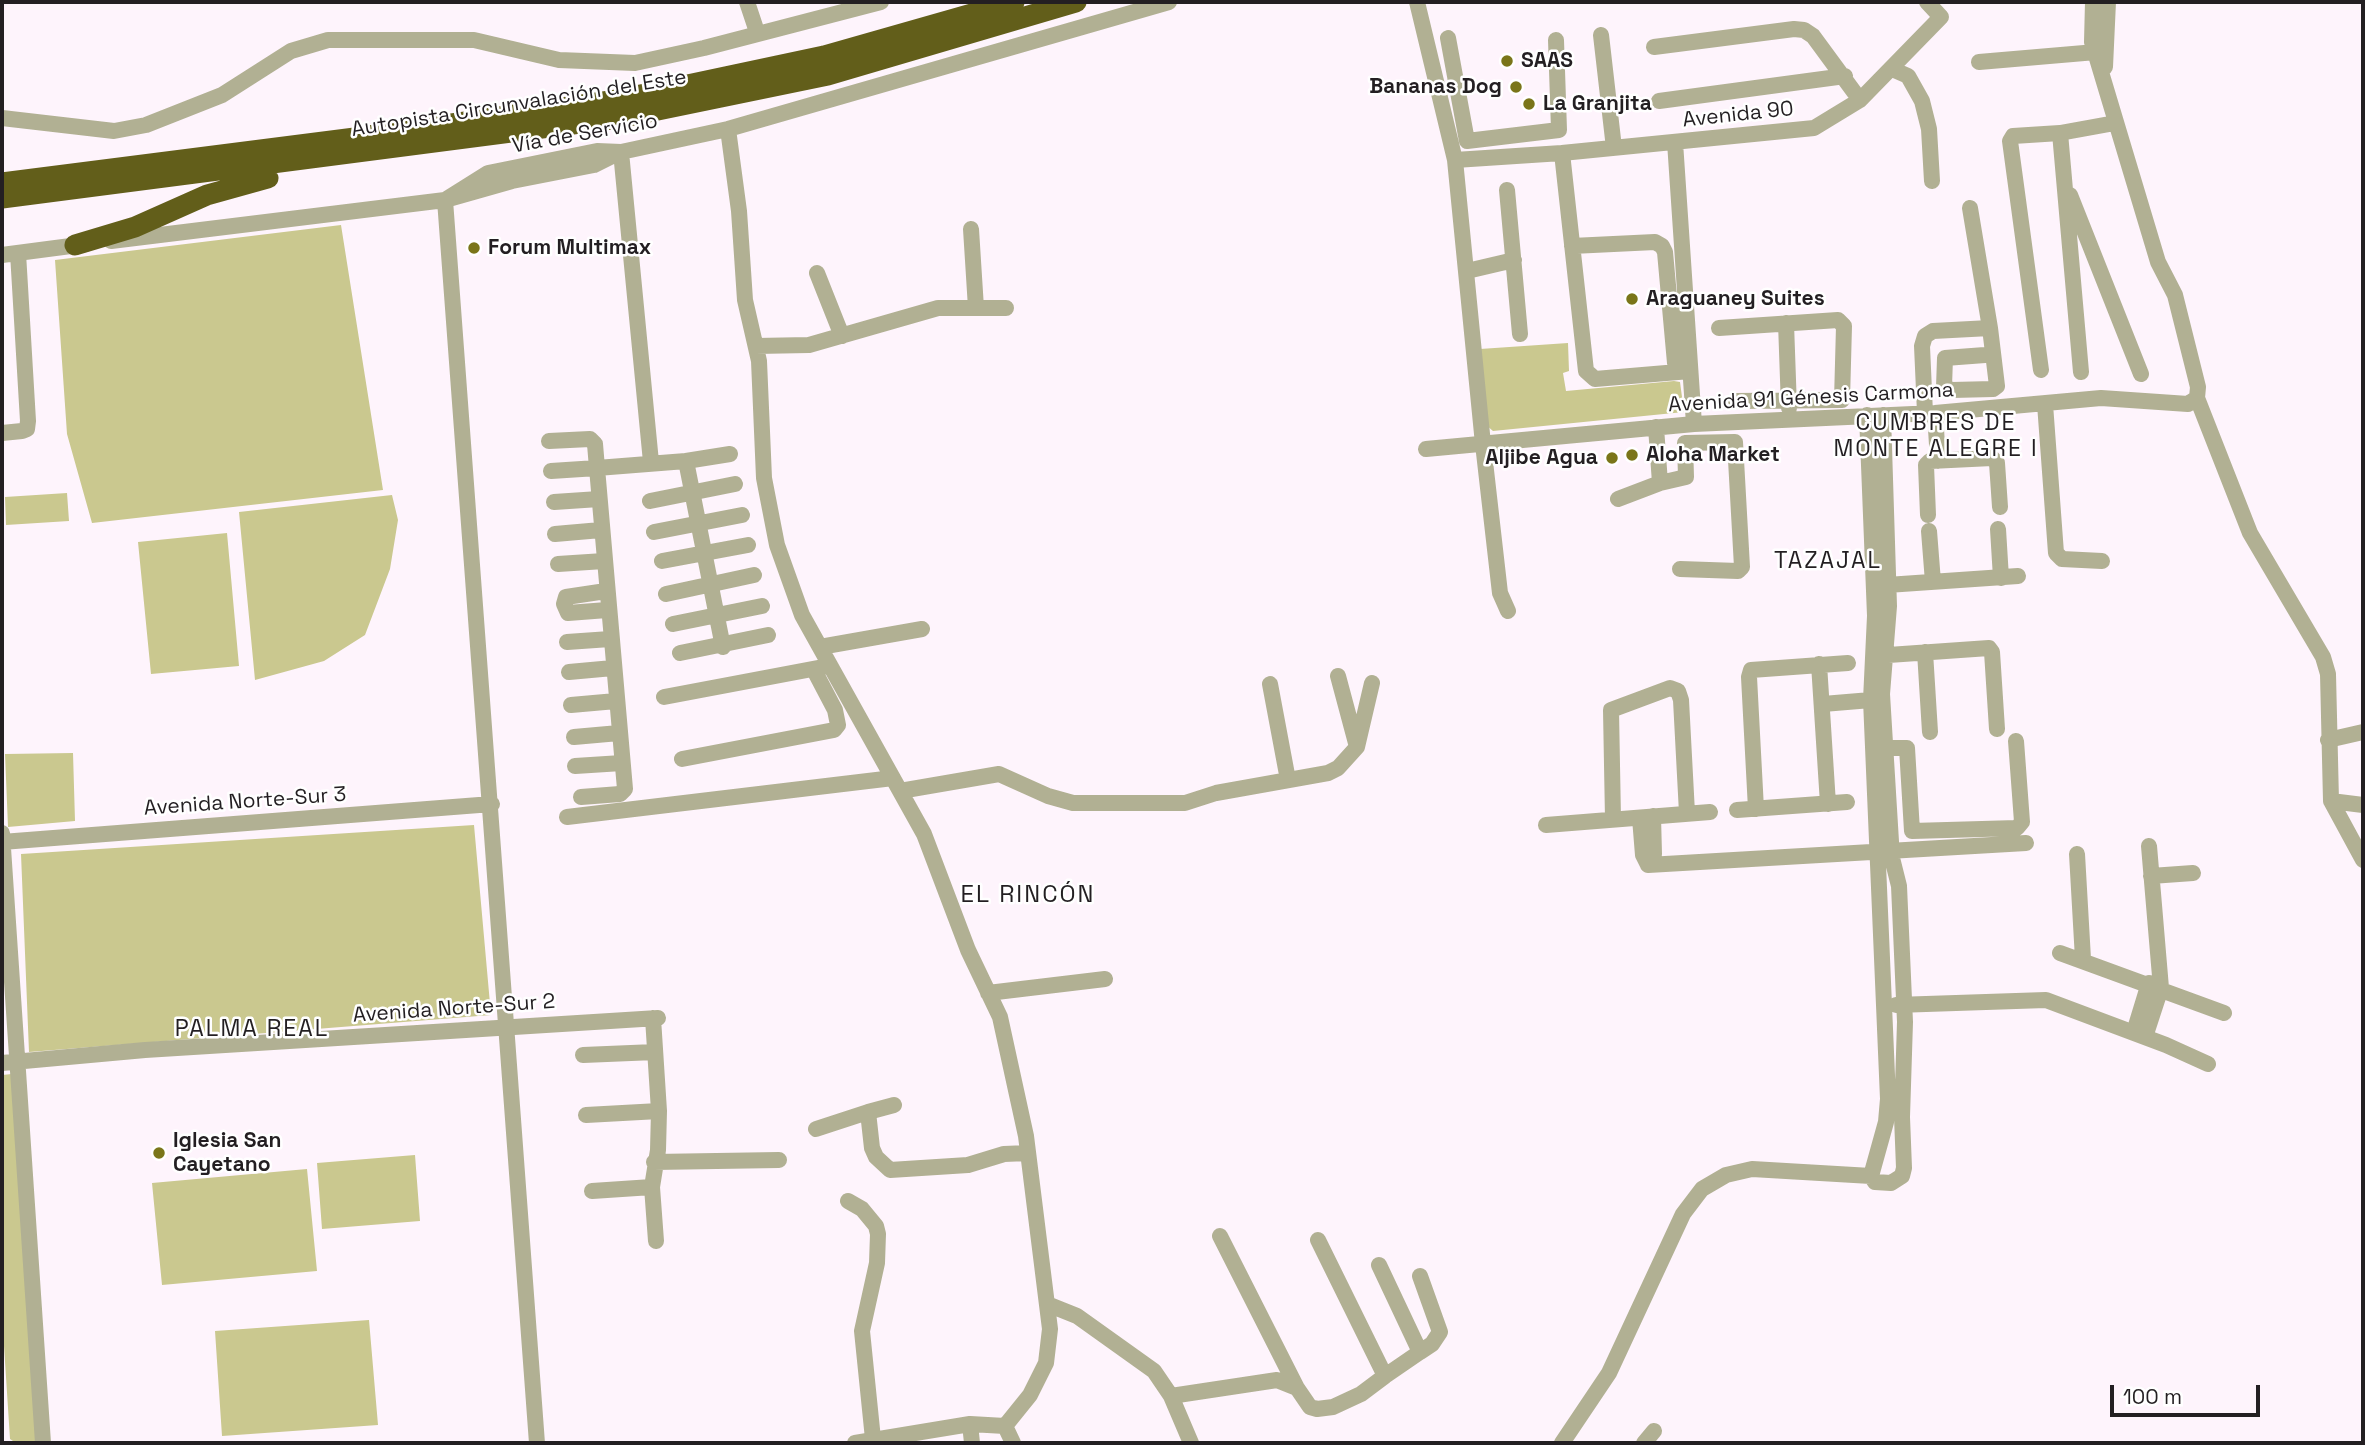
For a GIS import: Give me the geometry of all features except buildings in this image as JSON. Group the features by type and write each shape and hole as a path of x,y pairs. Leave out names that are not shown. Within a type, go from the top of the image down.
{"highway":[{"name":"Autopista Circunvalación del Este","path":"2,183 355,138 617,100 824,56 1014,2"},
{"name":"Autopista Circunvalación del Este","path":"2,198 619,118 828,75 1076,2"},
{"path":"75,246 135,227 207,195 248,181 289,175 366,152"}],"street":[{"path":"747,2 757,32"},
{"path":"2,118 114,131 146,125 222,94 291,51 328,40 474,40 559,60 635,63 705,48 757,32 881,2"},
{"name":"Vía de Servicio","path":"445,200 514,174 594,165 621,152 693,134 727,130 1169,2"},
{"path":"1418,2 1455,160 1482,444 1500,593 1508,611"},
{"name":"Avenida 90","path":"1455,160 1562,153 1814,128 1860,100 1941,17 1927,2"},
{"path":"2092,2 2092,42 2158,262 2175,295 2198,387 2197,398 2249,533 2323,657 2329,689 2331,801 2363,860"},
{"path":"2104,80 2108,2"},
{"path":"1654,47 1794,29 1804,30 1845,76 1860,100"},
{"path":"1601,35 1614,148"},
{"path":"1448,37 1467,141 1559,130 1556,40"},
{"path":"1979,62 2096,52"},
{"path":"1892,69 1908,76 1922,101 1929,129 1932,181"},
{"path":"1660,102 1845,76"},
{"path":"2041,370 2010,141 2014,136 2060,133 2115,123"},
{"path":"727,130 739,211 745,300 758,353 764,478 777,545 803,615 924,834 1008,1047 1028,1153 1050,1329 1046,1363 1030,1395 1005,1426"},
{"path":"1449,135 1465,131"},
{"path":"2060,133 2081,372"},
{"path":"1675,142 1694,424"},
{"path":"621,152 651,462"},
{"path":"1562,153 1584,359 1590,376 1595,379 1690,371"},
{"path":"2063,176 2141,374"},
{"path":"1507,190 1520,334"},
{"path":"2,433 27,429 29,421 10,253 445,200 466,498 492,804 537,1443"},
{"path":"1938,461 1922,346 1925,336 1933,331 1990,328 1970,208"},
{"path":"971,229 976,308"},
{"path":"1572,246 1656,242 1662,246 1665,252 1675,363"},
{"path":"1466,266 1487,258 1495,262 1514,260"},
{"path":"817,273 842,336"},
{"path":"758,353 842,336 917,312 1006,308"},
{"path":"1718,328 1838,320 1844,326 1842,400 1736,401"},
{"path":"1786,324 1788,419"},
{"path":"1985,355 1945,358 1944,387 1952,390 1993,389 1997,386 1990,328"},
{"name":"Avenida 91 Génesis Carmona","path":"1426,449 1694,424 1930,413 2101,398 2188,404 2197,398"},
{"path":"2045,404 2056,553 2062,559 2102,561"},
{"path":"1875,415 1888,618 1878,655 1871,706 1879,748"},
{"path":"1875,415 1875,616 1885,850 1888,1099 1886,1122 1871,1176 1875,1182 1891,1183 1902,1176 1904,1168 1905,1004 1899,886 1885,850"},
{"path":"1664,427 1677,481"},
{"path":"1660,483 1664,427"},
{"path":"549,441 594,440 597,468 624,792 580,797"},
{"path":"1618,499 1660,483 1686,477 1685,443 1735,442 1742,567 1738,571 1680,569"},
{"path":"551,471 686,461 730,454"},
{"path":"1933,582 1926,462 1992,458 1997,463 2000,507"},
{"path":"686,461 723,647"},
{"path":"650,501 735,484"},
{"path":"554,502 599,499"},
{"path":"654,532 742,515"},
{"path":"1998,529 2001,578"},
{"path":"555,534 601,530"},
{"path":"662,561 748,545"},
{"path":"558,564 604,561"},
{"path":"666,594 754,575"},
{"path":"1887,585 2018,576"},
{"path":"606,591 566,597 564,604 568,613 607,610"},
{"path":"673,624 762,606"},
{"path":"820,647 922,629"},
{"path":"680,653 723,647 768,635"},
{"path":"568,642 610,639"},
{"path":"1878,655 1989,648 1992,652 1997,729"},
{"path":"1925,652 1930,732"},
{"path":"1756,809 1749,677 1751,670 1848,663"},
{"path":"1819,664 1828,804"},
{"path":"664,697 831,665"},
{"path":"569,672 613,668"},
{"path":"682,759 834,730 838,725 835,710 814,670"},
{"path":"1338,676 1357,747"},
{"path":"567,817 999,774 1048,796 1073,803 1185,803 1216,793 1338,768 1357,747 1372,683"},
{"path":"1270,684 1289,780"},
{"path":"1614,819 1611,710 1662,688 1678,691 1681,700 1687,813"},
{"path":"571,705 616,701"},
{"path":"1823,709 1871,706"},
{"path":"2328,740 2363,732"},
{"path":"574,737 619,733"},
{"path":"1879,748 1907,748 1912,831 2017,828 2022,822 2016,741"},
{"path":"575,766 622,763"},
{"path":"2331,801 2363,805"},
{"path":"1737,810 1847,802"},
{"name":"Avenida Norte-Sur 3","path":"2,842 492,804"},
{"path":"1546,825 1710,812"},
{"path":"1646,817 1643,855 1648,865 2026,843"},
{"path":"2,833 9,1063 43,1443"},
{"path":"2140,1035 2155,986 2149,846"},
{"path":"2077,854 2083,959"},
{"path":"2151,876 2193,873"},
{"path":"2060,953 2083,959 2224,1013"},
{"path":"988,993 1105,979"},
{"path":"1886,1005 2046,1000 2208,1064"},
{"name":"Avenida Norte-Sur 2","path":"9,1063 506,1025 651,1018 651,1052"},
{"path":"583,1055 651,1052 654,1111 652,1187 656,1241"},
{"path":"816,1129 894,1105"},
{"path":"586,1115 654,1111"},
{"path":"868,1112 872,1148 876,1157 890,1170 968,1165 1004,1154 1028,1153"},
{"path":"654,1161 779,1160"},
{"path":"1568,1441 1609,1373 1685,1209 1702,1189 1726,1175 1752,1169 1871,1176"},
{"path":"592,1191 652,1187"},
{"path":"848,1201 862,1209 878,1234 877,1263 862,1331 879,1440"},
{"path":"1220,1236 1297,1388 1310,1407 1333,1407 1361,1394 1432,1344 1440,1332 1420,1276"},
{"path":"1318,1240 1385,1376"},
{"path":"1379,1265 1420,1352"},
{"path":"1047,1304 1077,1316 1157,1374 1171,1396 1191,1443"},
{"path":"1274,1381 1280,1373 1282,1357"},
{"path":"1171,1396 1274,1381 1297,1388"},
{"path":"855,1443 970,1424 1005,1426"},
{"path":"970,1424 972,1443"},
{"path":"1005,1426 1013,1443"}],"shaded area":[{"path":"341,225 383,490 92,523 67,434 55,260"},
{"path":"1568,343 1569,371 1563,373 1566,391 1680,382 1684,412 1493,431 1486,425 1480,349"},
{"path":"67,493 69,521 6,525 5,497"},
{"path":"392,495 398,520 390,569 365,635 324,661 255,680 239,512"},
{"path":"227,533 239,666 151,674 138,542"},
{"path":"73,753 75,821 8,827 5,754"},
{"path":"474,825 491,1015 29,1052 21,854"},
{"path":"12,1074 36,1443 16,1443 10,1439 2,1315 2,1075"},
{"path":"415,1155 420,1221 322,1229 317,1163"},
{"path":"307,1169 317,1271 162,1285 152,1183"},
{"path":"369,1320 378,1425 222,1436 215,1331"}],"place":[{"name":"SAAS","path":"1507,61"},
{"name":"Bananas Dog","path":"1516,87"},
{"name":"La Granjita","path":"1529,104"},
{"name":"Forum Multimax","path":"474,248"},
{"name":"Araguaney Suites","path":"1632,299"},
{"name":"Aloha Market","path":"1632,455"},
{"name":"Aljibe Agua","path":"1612,458"},
{"name":"Iglesia San Cayetano","path":"159,1153"}],"district":[{"name":"CUMBRES DE MONTE ALEGRE I","path":"1936,437"},
{"name":"TAZAJAL","path":"1828,562"},
{"name":"EL RINCÓN","path":"1028,895"},
{"name":"PALMA REAL","path":"252,1030"}]}
